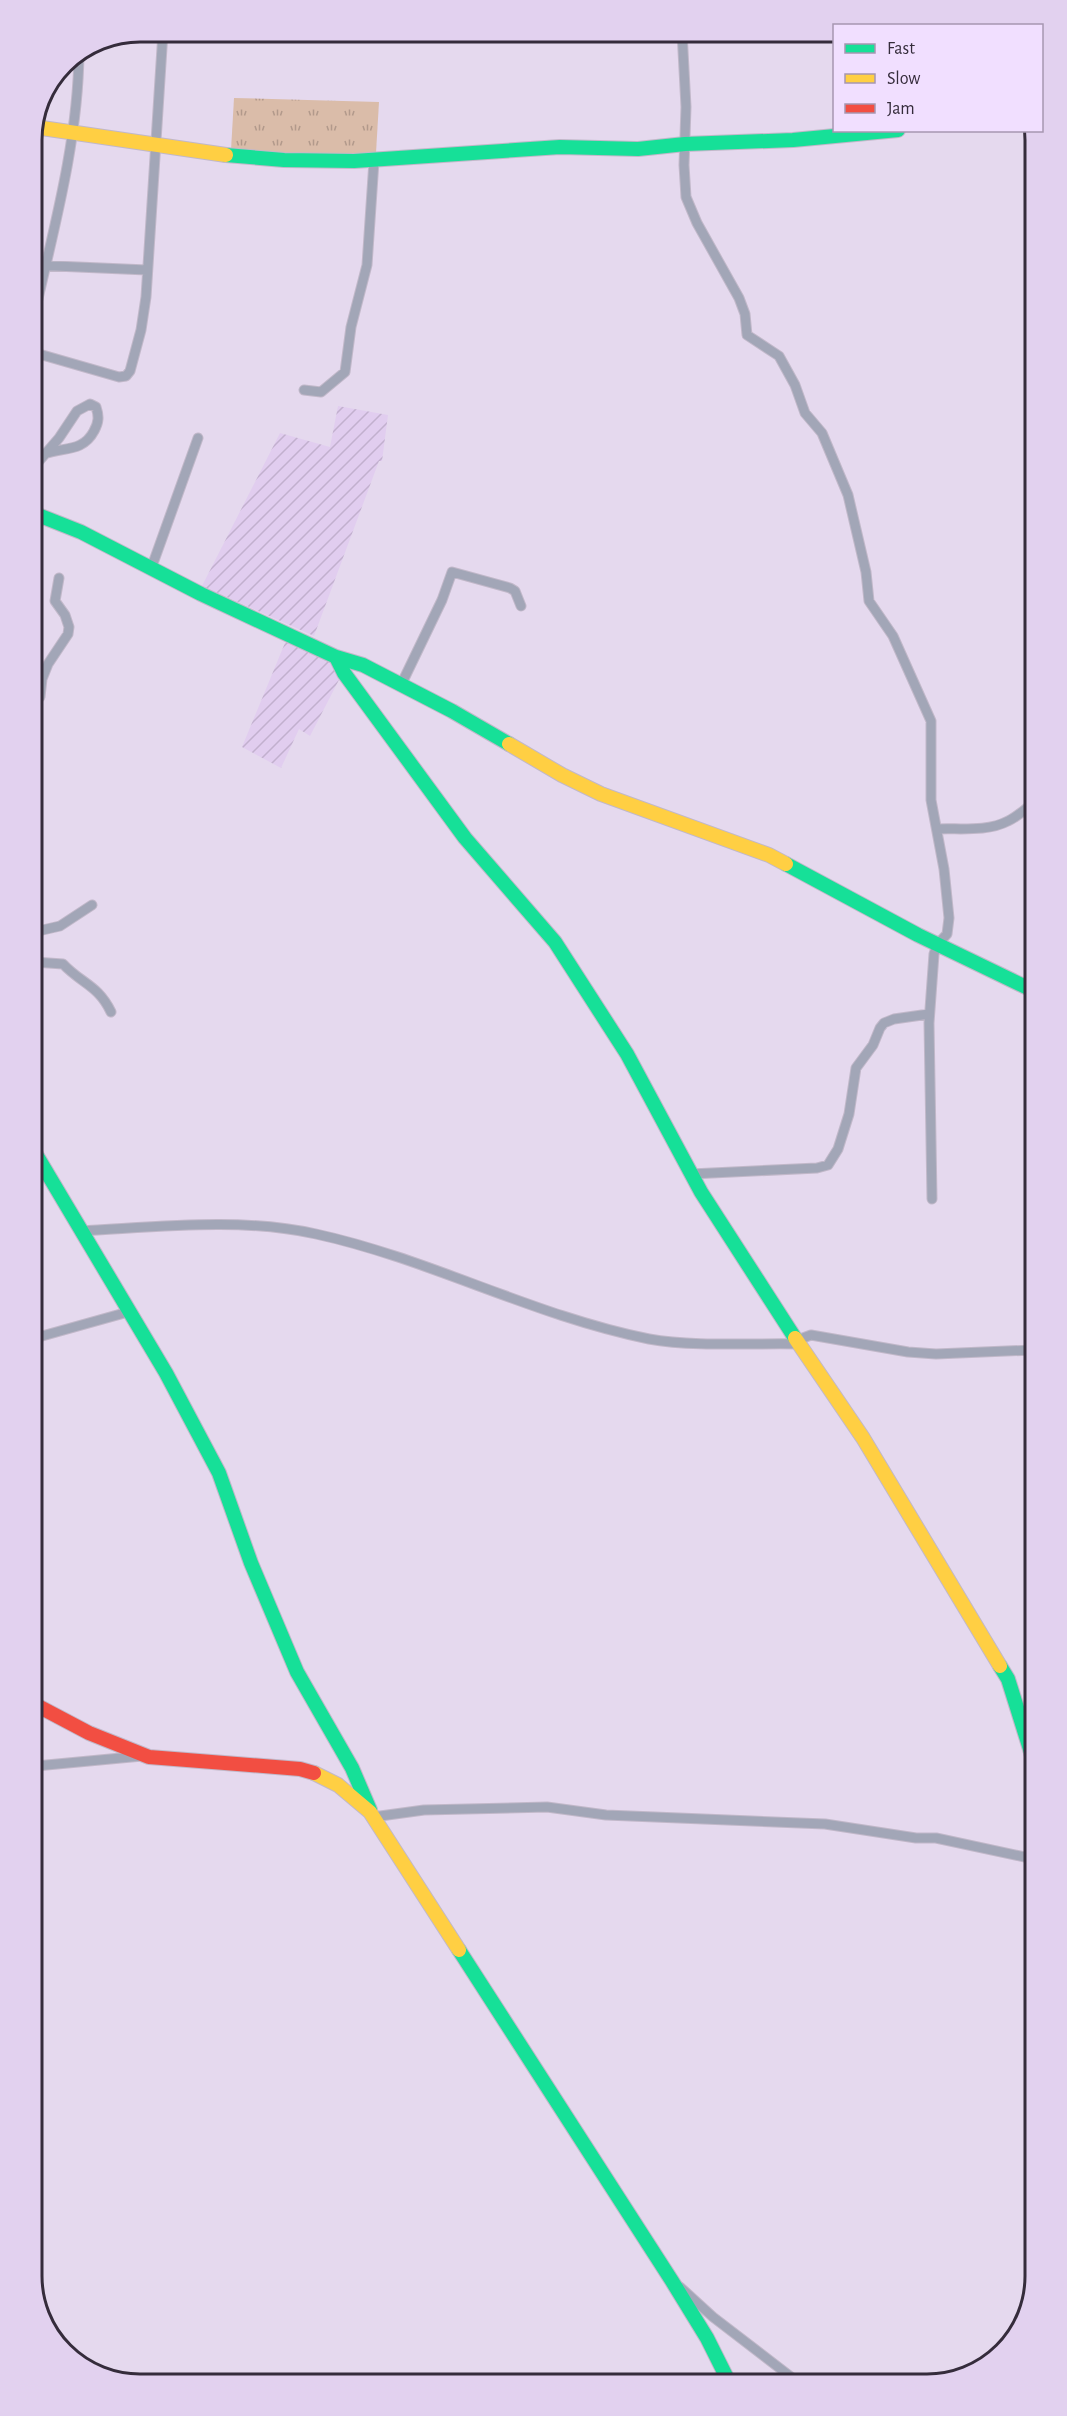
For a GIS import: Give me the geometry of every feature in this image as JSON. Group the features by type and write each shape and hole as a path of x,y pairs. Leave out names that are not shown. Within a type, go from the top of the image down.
{"street":[{"path":"42,355 119,377 126,376 130,371 141,330 147,270 162,42"},
{"path":"682,42 685,96 684,177 688,206 739,298 745,314 747,335 779,356 795,385 805,413 822,433 848,495 866,572 869,601 893,636 930,720 931,788 949,918 947,934 937,945 929,1014 932,1199"},
{"path":"42,283 73,133 79,63"},
{"path":"43,128 155,146 284,159 374,161 497,150 568,146 639,149 877,132"},
{"path":"304,390 321,392 345,372 351,327 367,265 374,161"},
{"path":"42,266 147,270"},
{"path":"42,457 44,454 59,438 77,411 90,404 96,407 97,424 90,439 84,445 44,454"},
{"path":"151,569 198,438"},
{"path":"42,516 81,531 151,569 336,657 363,665 601,794 768,855 937,945 1025,987"},
{"path":"401,685 442,600 452,572 510,588 515,591 521,606"},
{"path":"42,672 68,634 69,627 65,615 55,601 59,578"},
{"path":"336,657 357,691 465,838 555,942 632,1063 692,1174 799,1344 881,1467 1008,1679 1025,1733"},
{"path":"937,829 984,828 1000,825 1025,809"},
{"path":"42,930 60,926 92,904"},
{"path":"42,963 63,964 71,973 97,990 111,1012"},
{"path":"692,1174 817,1168 828,1165 838,1149 849,1114 856,1068 873,1044 880,1028 884,1023 900,1018 929,1014"},
{"path":"42,1165 166,1373 219,1473 251,1563 297,1672 352,1768 372,1814 672,2281 707,2338 725,2374"},
{"path":"80,1231 233,1224 291,1230 374,1249 573,1320 649,1339 676,1343 799,1344"},
{"path":"42,1336 128,1312"},
{"path":"799,1344 803,1338 811,1335 908,1352 936,1354 1025,1350"},
{"path":"42,1709 89,1733 144,1756"},
{"path":"42,1765 144,1756 312,1772 323,1775 341,1786 372,1814 424,1810 547,1807 606,1815 825,1824 916,1838 936,1838 1025,1856"},
{"path":"672,2281 713,2317 787,2374"}],"shaded area":[{"path":"338,406 388,415 382,461 379,461 314,636 202,586 280,433 330,447"},
{"path":"287,638 331,658 341,676 310,736 299,729 281,768 242,747"}],"green space":[{"path":"234,98 379,102 376,153 287,154 231,150"}],"traffic: fast":[{"path":"226,155 284,160 354,161 560,147 638,149 685,144 793,140 877,132"},
{"path":"42,517 81,532 201,594 336,657 363,665 452,711 509,744"},
{"path":"336,657 344,673 465,838 555,942 627,1054 701,1192 795,1338"},
{"path":"786,864 918,935 1025,987"},
{"path":"42,1164 166,1373 219,1473 251,1563 297,1672 352,1768 370,1810"},
{"path":"1000,1666 1008,1679 1025,1733"},
{"path":"459,1950 672,2281 707,2338 725,2374"}],"traffic: slow":[{"path":"43,128 226,155"},
{"path":"509,744 562,775 601,794 769,855 786,864"},
{"path":"795,1338 863,1438 1000,1666"},
{"path":"314,1773 338,1785 370,1812 459,1950"}],"traffic: jam":[{"path":"42,1708 89,1733 149,1757 300,1769 314,1773"}]}
